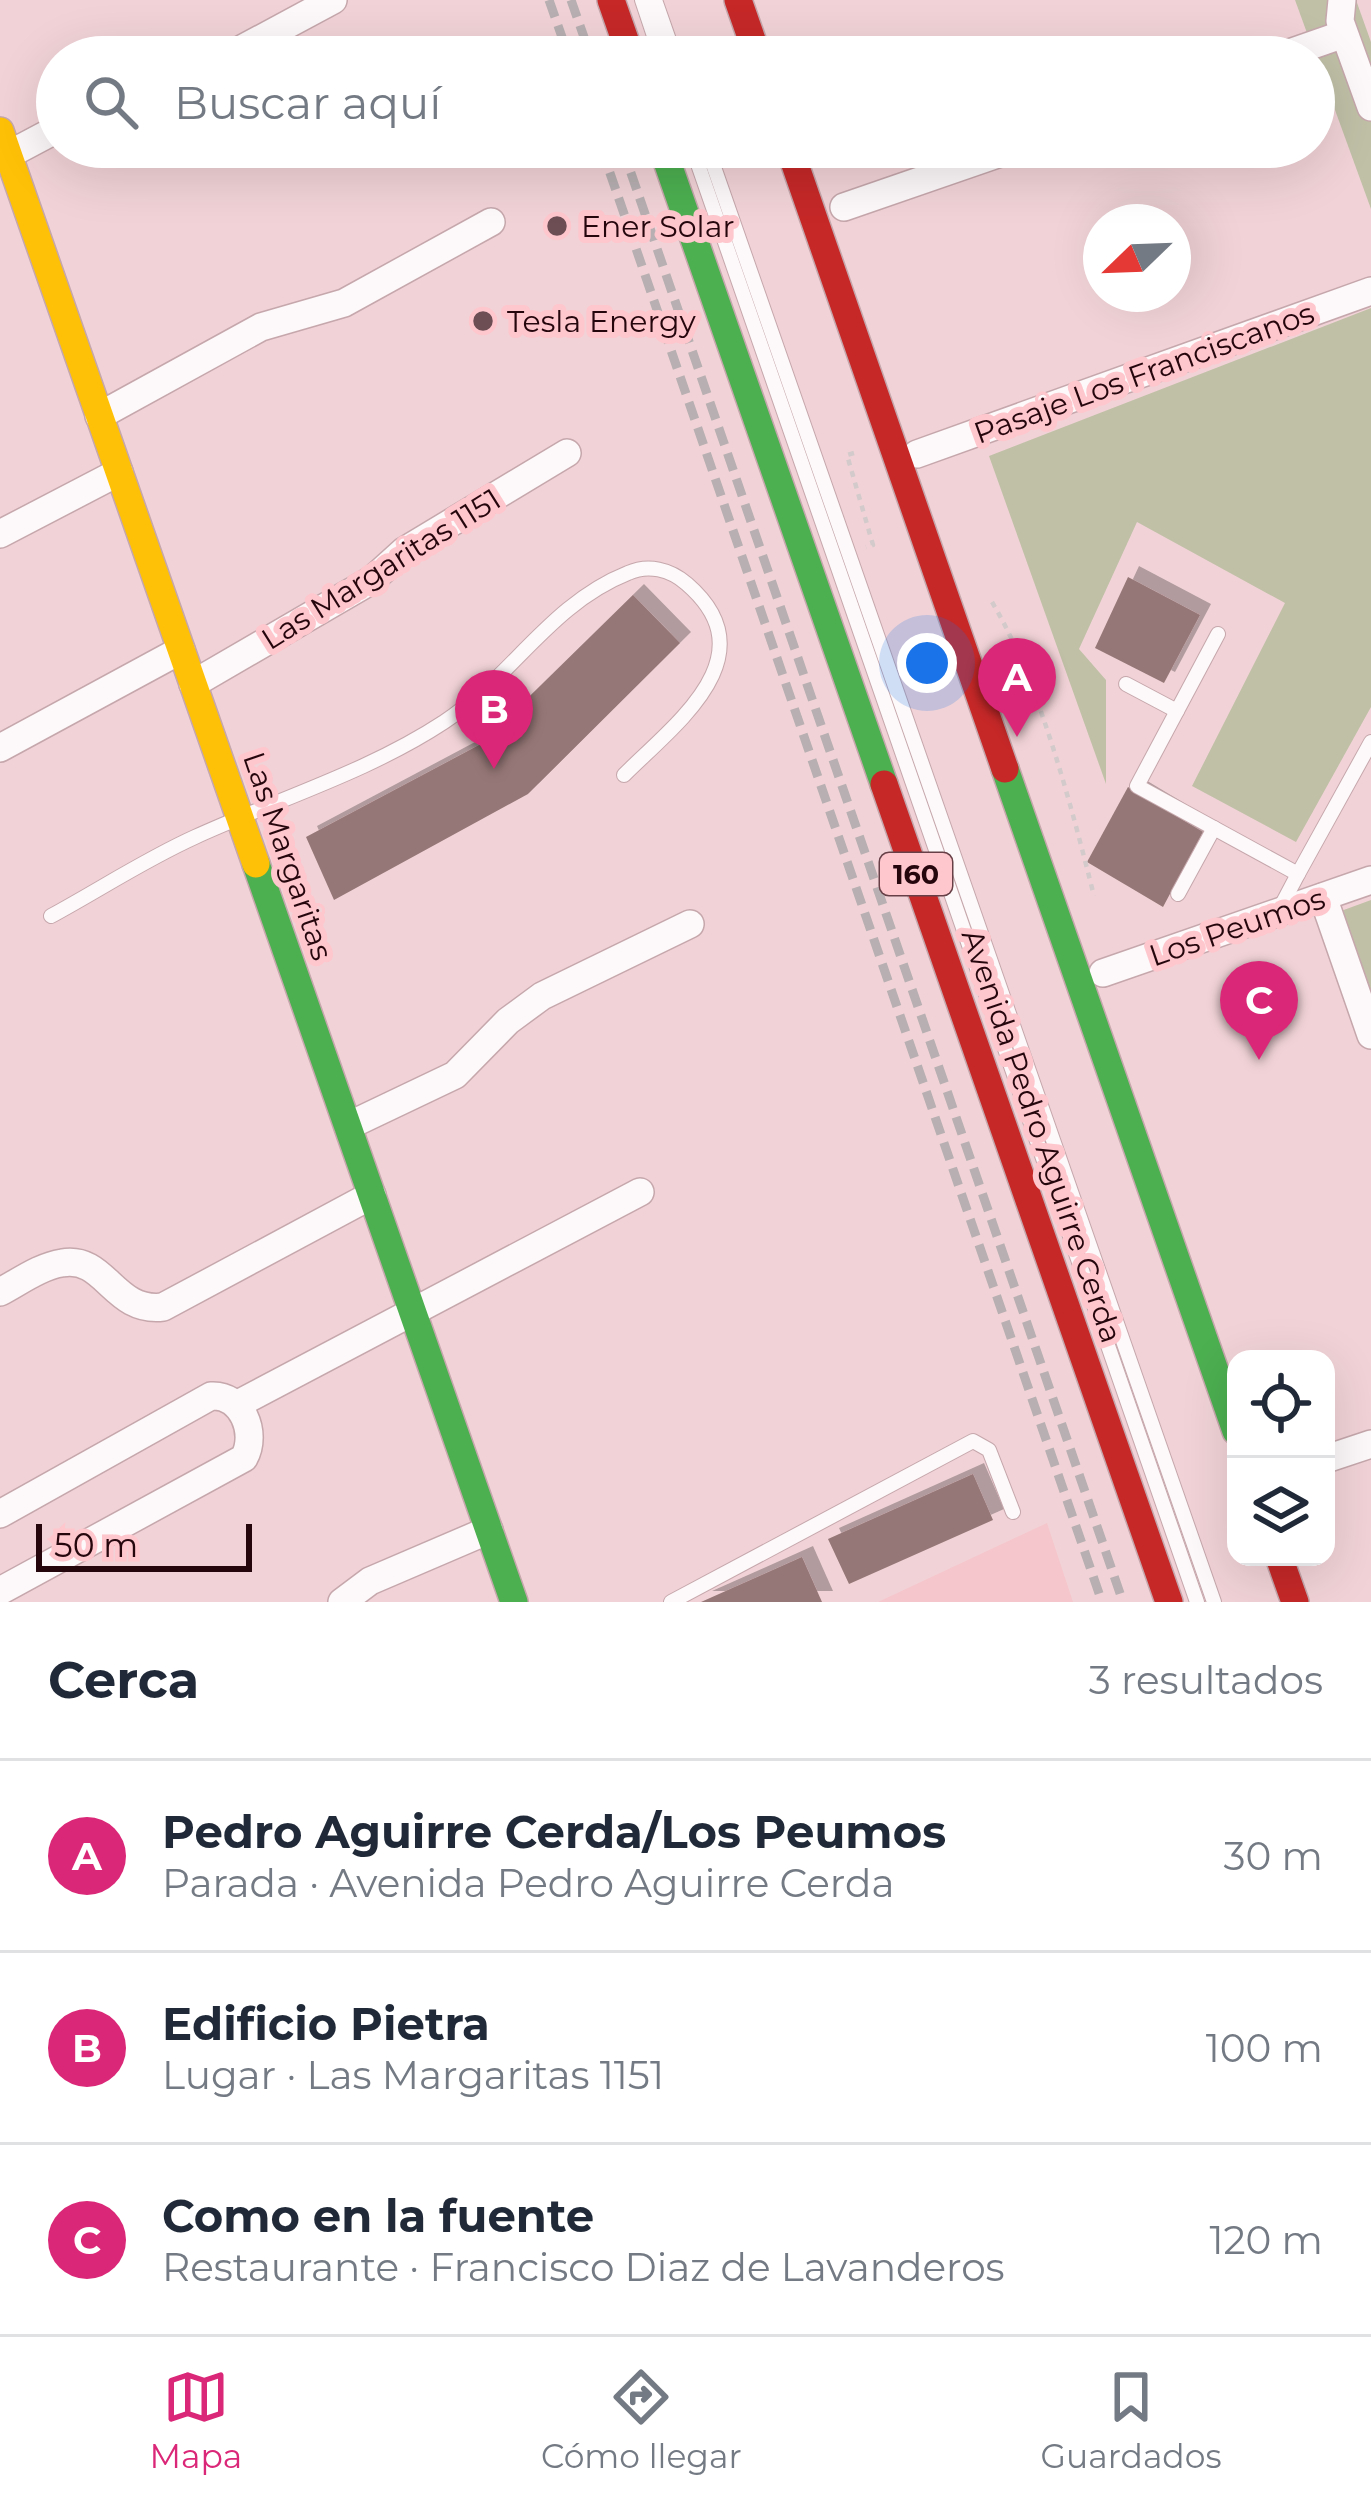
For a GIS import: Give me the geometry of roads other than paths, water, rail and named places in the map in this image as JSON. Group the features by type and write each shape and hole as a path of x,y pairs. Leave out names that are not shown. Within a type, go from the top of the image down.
{"main road":[{"path":"611,0 624,36"},
{"path":"738,0 751,36"},
{"name":"Las Margaritas","path":"4,143 11,199 99,416 514,1602"},
{"name":"Avenida Pedro Aguirre Cerda","path":"669,168 1169,1602"},
{"path":"797,168 1227,1405"},
{"path":"1283,1566 1295,1602"}],"street":[{"path":"266,36 333,0"},
{"path":"1342,0 1344,34 1371,107"},
{"path":"1335,37 1344,34"},
{"path":"4,143 36,135"},
{"path":"844,207 957,168"},
{"path":"99,416 261,327 344,303 491,222"},
{"name":"Pasaje Los Franciscanos","path":"917,454 1371,291"},
{"name":"Las Margaritas 1151","path":"193,684 372,580 404,551 567,453"},
{"path":"0,534 119,472"},
{"path":"0,748 181,650"},
{"name":"Los Peumos","path":"1103,973 1371,880"},
{"path":"1323,897 1371,1035"},
{"path":"348,1126 455,1075 508,1021 542,996 690,924"},
{"path":"238,1404 640,1192"},
{"path":"0,1292 68,1262 93,1269 131,1304 164,1307 372,1195"},
{"path":"0,1514 204,1399 218,1395 238,1404 250,1436 244,1458 0,1591"},
{"path":"1329,1458 1371,1444"},
{"path":"342,1602 370,1581 490,1530"}],"lane":[{"path":"642,0 654,36"},
{"path":"655,0 668,36"},
{"path":"699,168 1197,1602"},
{"path":"714,168 1214,1602"},
{"path":"52,916 197,836 241,820 446,721 578,601 624,574 657,569 684,581 706,606 720,655 713,682 624,775"},
{"path":"1218,634 1137,785 1298,874"},
{"path":"1126,684 1177,711"},
{"path":"1276,914 1371,742"},
{"path":"1178,894 1214,827"},
{"path":"671,1602 967,1443 988,1450 1012,1512"}],"railway":[{"path":"549,0 562,36"},
{"path":"571,0 584,36"},
{"path":"608,168 1102,1602"},
{"path":"629,168 1123,1602"}],"place":[{"name":"Ener Solar","path":"557,226"},
{"name":"Tesla Energy","path":"483,321"},
{"name":"Pedro Aguirre Cerda/Los Peumos","path":"1017,737"},
{"name":"Edificio Pietra","path":"494,769"},
{"name":"Como en la fuente","path":"1259,1060"}]}
